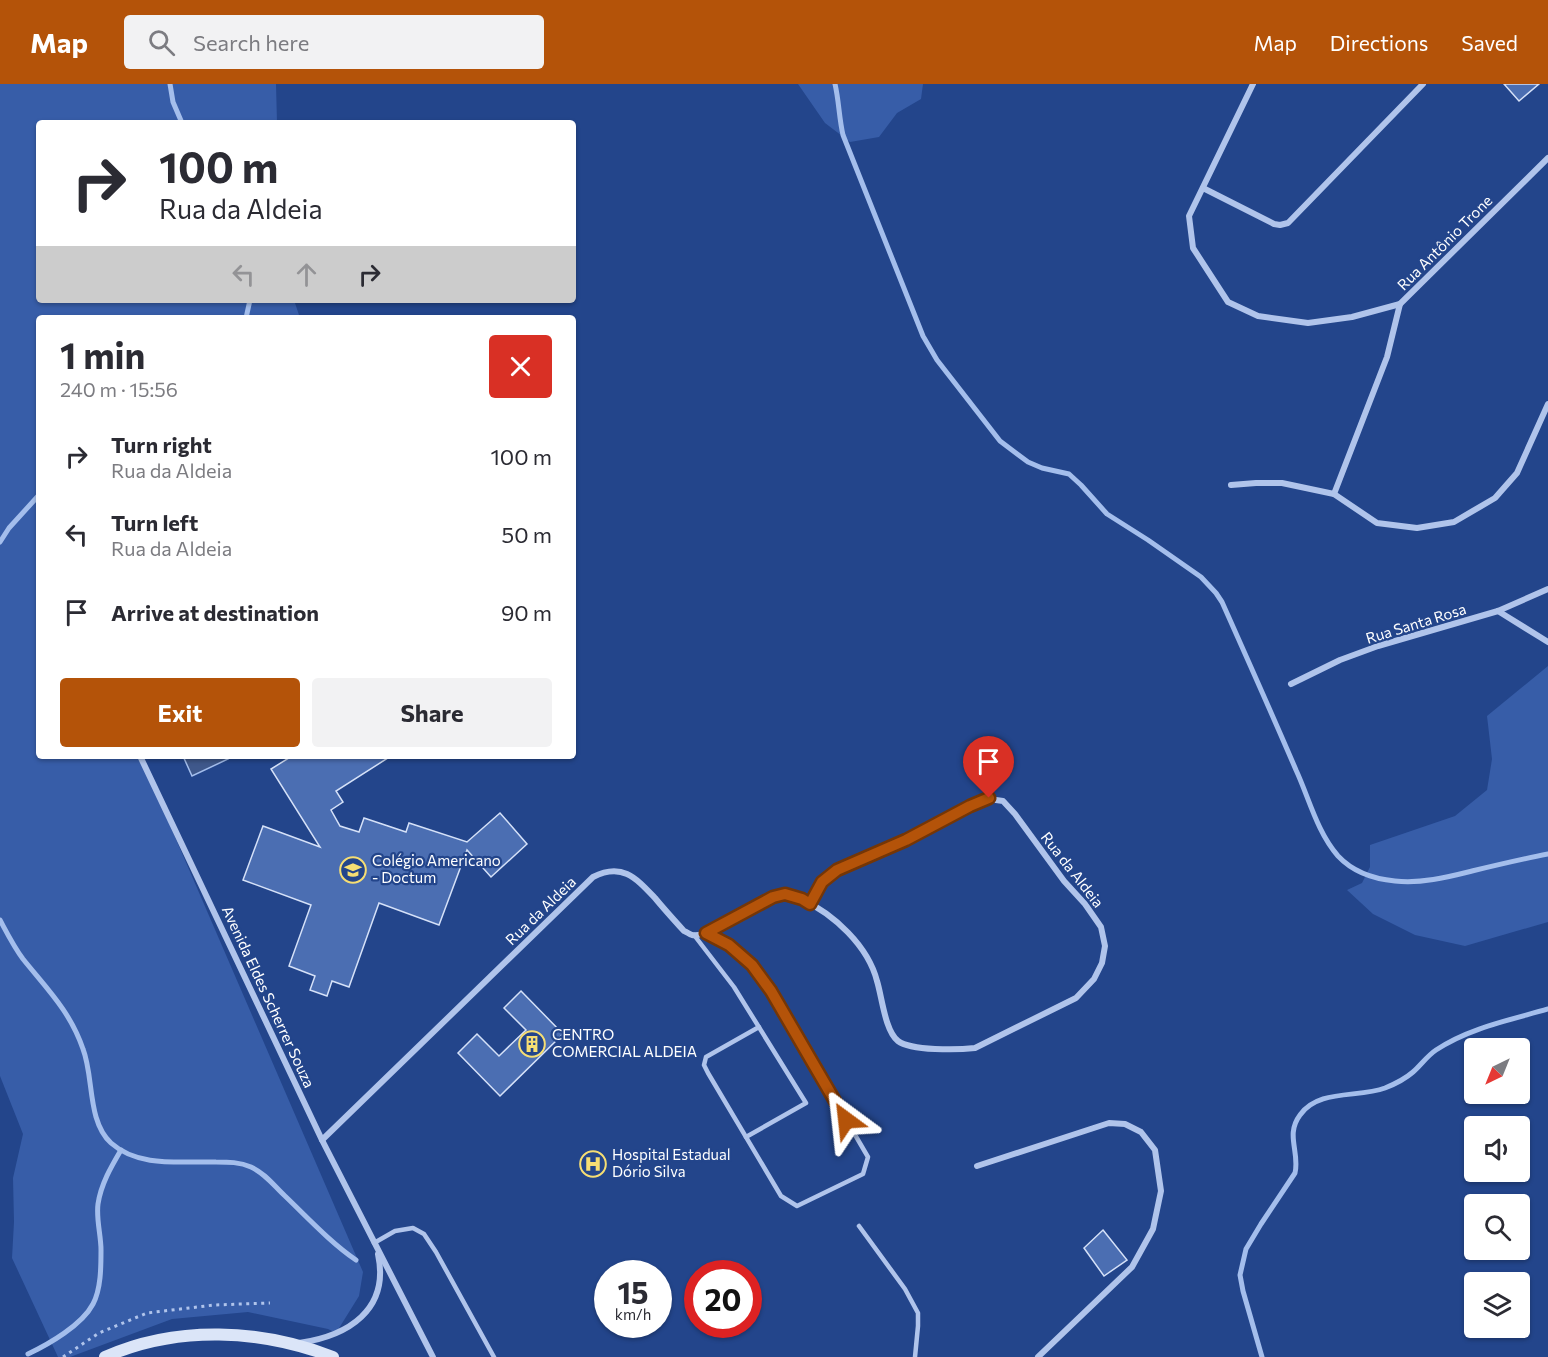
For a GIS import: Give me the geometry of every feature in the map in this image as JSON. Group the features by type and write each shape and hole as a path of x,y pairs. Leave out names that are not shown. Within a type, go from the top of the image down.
{"main road":[{"path":"105,1357 160,1340 213,1335 266,1338 333,1357"}],"street":[{"path":"1253,84 1203,188 1280,225 1288,223 1423,84"},
{"name":"Rua Antônio Trone","path":"1203,188 1189,216 1193,248 1228,302 1258,316 1308,323 1352,317 1400,304 1548,158"},
{"path":"1334,495 1387,357 1400,304"},
{"path":"1231,485 1282,483 1334,495 1377,523 1417,528 1454,522 1495,498 1517,473 1548,405"},
{"name":"Rua Santa Rosa","path":"1291,684 1340,660 1378,646 1498,611 1548,589"},
{"path":"1498,611 1548,642"},
{"name":"Avenida Eldes Scherrer Souza","path":"141,759 322,1140 433,1357"},
{"name":"Rua da Aldeia","path":"322,1140 594,877 605,871 616,870 637,879 684,931 694,935 706,933 773,897 785,894 802,899 851,935 865,953 876,978 890,1030 898,1041 920,1047 958,1050 975,1048 1076,998 1094,979 1102,963 1105,946 1101,927 1085,904 1064,881 1003,801 989,798 906,840 837,870 822,882 810,904"},
{"path":"977,1166 1109,1123 1125,1124 1141,1132 1155,1150 1161,1191 1153,1229 1132,1267 1038,1357"},
{"name":"Avenida Eldes Scherrer Souza","path":"292,1344 334,1335 348,1328 366,1313 375,1299 379,1282 376,1245"}],"lane":[{"path":"706,933 729,945 752,965 771,991 868,1157 863,1174 797,1206 781,1196 704,1065 706,1058 759,1027"},
{"path":"694,935 734,987 806,1103 746,1137"},
{"path":"859,1226 905,1289 918,1313 915,1357"},
{"path":"376,1245 394,1231 413,1228 424,1234 494,1357"}],"path":[{"path":"63,1357 99,1332 147,1313 214,1305 270,1303"}],"shaded area":[{"path":"0,84 276,84 277,120 36,120 36,303 295,303 299,315 36,315 36,759 141,759 363,1272 359,1296 336,1333 328,1329 248,1312 172,1319 70,1357 58,1357 12,1258 13,1178 23,1134 0,1076"},
{"path":"798,84 923,84 921,99 897,113 879,137 850,142 825,123"},
{"path":"1548,666 1548,922 1465,946 1415,935 1373,914 1347,890 1362,883 1370,867 1370,845 1455,816 1487,790 1492,759 1487,716"},
{"path":"184,759 228,759 192,776"}],"building":[{"path":"1504,84 1539,84 1519,101"},
{"name":"Colégio Americano - Doctum","path":"287,759 386,759 336,791 343,802 331,810 340,826 359,832 364,818 406,832 409,823 467,842 500,813 527,844 491,877 467,850 439,925 379,903 349,987 332,981 327,996 310,990 315,976 289,966 311,905 243,880 263,826 320,847 271,769"},
{"name":"CENTRO COMERCIAL ALDEIA","path":"521,991 563,1034 500,1096 458,1053 477,1034 499,1056 526,1030 504,1008"},
{"path":"1103,1230 1127,1260 1104,1276 1084,1248"}],"waterway":[{"path":"170,84 173,102 181,120"},
{"path":"835,84 843,135 923,336 937,360 1000,441 1028,462 1042,468 1069,474 1107,514 1201,577 1216,593 1222,602 1319,826 1338,856 1364,874 1379,879 1405,882 1444,878 1548,854"},
{"path":"247,315 249,303"},
{"path":"0,542 9,528 36,498"},
{"path":"0,920 20,954 57,1001 78,1035 86,1060 94,1111 103,1134 111,1143 122,1151 147,1160 229,1162 251,1167 265,1177 328,1238 356,1260"},
{"path":"1262,1357 1240,1275 1246,1249 1295,1173 1296,1158 1293,1137 1300,1115 1317,1101 1374,1091 1396,1083 1407,1077 1436,1050 1462,1036 1490,1025 1548,1009"},
{"path":"28,1354 73,1326 93,1304 98,1292 101,1271 99,1197 110,1169 121,1150"}],"place":[{"name":"Colégio Americano - Doctum","path":"353,870"},
{"name":"CENTRO COMERCIAL ALDEIA","path":"532,1044"},
{"name":"Hospital Estadual Dório Silva","path":"593,1164"}],"route":[{"path":"846,1120 771,991 752,965 729,945 706,933 773,897 785,894 810,904 822,882 837,870 906,840 989,798"}]}
